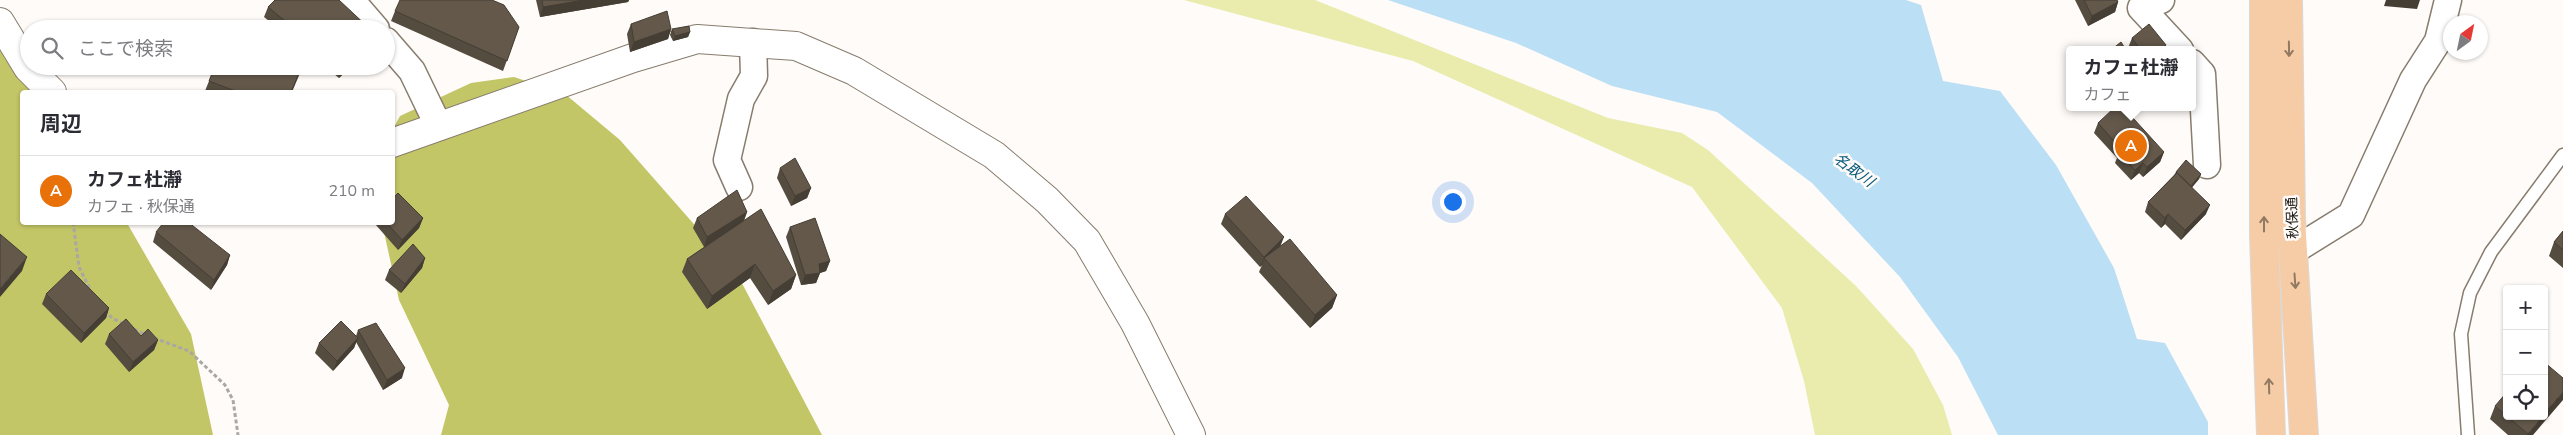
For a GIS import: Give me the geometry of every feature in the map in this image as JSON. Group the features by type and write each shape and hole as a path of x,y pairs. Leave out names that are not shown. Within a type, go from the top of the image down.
{"highway":[{"name":"秋保通","path":"2264,0 2264,236 2271,435"},
{"name":"秋保通","path":"2288,0 2293,251 2304,435"}],"street":[{"path":"351,0 368,20"},
{"path":"2161,0 2141,8 2176,46"},
{"path":"2293,251 2351,215 2413,80 2438,41 2448,0"},
{"path":"0,22 20,55"},
{"path":"395,142 633,58 697,39 796,46 854,71 994,155 1047,200 1087,241 1135,323 1192,435"},
{"path":"739,187 727,160 741,99 754,76 753,42"},
{"path":"395,51 412,71 439,126"},
{"path":"2196,67 2202,74 2207,165"},
{"path":"35,75 50,90"}],"lane":[{"path":"2468,435 2461,334 2470,293 2491,252 2563,155"}],"path":[{"path":"73,225 79,267 92,294"},
{"path":"102,308 112,318 141,333 188,350 206,366 225,385 232,400 238,435"}],"green space":[{"path":"1184,0 1315,0 1608,118 1682,133 1708,150 1856,286 1913,349 1943,405 1952,435 1815,435 1804,381 1782,308 1692,187 1413,61"},
{"path":"0,36 20,63 20,75 29,75 40,90 20,90 20,225 128,225 191,334 213,435 0,435"},
{"path":"514,77 565,94 620,140 736,272 822,435 441,435 449,405 399,300 382,225 395,225 395,125 400,116 471,83"}],"water":[{"name":"名取川","path":"1388,0 1906,0 1921,5 1943,81 2000,91 2056,165 2114,268 2137,339 2165,343 2208,422 2208,435 1998,435 1958,357 1900,277 1812,183 1717,112 1612,86 1516,43"}],"building":[{"path":"275,0 339,0 360,20 284,20 268,7"},
{"path":"400,0 492,0 504,5 519,27 507,61 395,11"},
{"path":"542,0 584,0 543,7"},
{"path":"2084,0 2117,0 2118,2 2092,16"},
{"path":"667,11 671,29 634,42 631,24"},
{"path":"2149,24 2166,45 2138,46 2132,38"},
{"path":"689,26 690,32 675,36 672,29"},
{"path":"211,75 298,75 292,90 233,90 209,81"},
{"path":"2111,111 2127,111 2164,152 2147,167 2143,163 2135,170 2119,153 2122,150 2098,123"},
{"path":"795,158 811,188 795,196 780,168"},
{"path":"2186,160 2201,174 2191,186 2176,172"},
{"path":"2177,173 2210,205 2185,230 2168,214 2165,218 2148,202"},
{"path":"737,190 747,212 707,237 697,218"},
{"path":"398,193 423,218 402,240 389,225 395,225 395,196"},
{"path":"1246,196 1284,237 1264,257 1225,214"},
{"path":"761,209 796,275 773,291 755,264 712,296 687,259"},
{"path":"815,218 830,261 819,264 820,273 805,275 790,227"},
{"path":"162,225 192,225 230,255 214,280 156,232"},
{"path":"2563,231 2563,250 2554,242"},
{"path":"0,234 27,257 0,289"},
{"path":"1290,239 1337,295 1315,315 1264,258"},
{"path":"413,244 425,258 405,284 389,270"},
{"path":"71,270 109,308 84,333 46,294"},
{"path":"126,319 141,336 148,329 158,340 133,362 109,334"},
{"path":"341,321 358,338 337,361 319,343"},
{"path":"376,323 405,368 387,380 358,330"},
{"path":"2548,365 2563,378 2563,392 2548,409"},
{"path":"2503,397 2503,413 2495,406"},
{"path":"2512,420 2540,420 2528,434"}],"place":[{"name":"カフェ杜瀞","path":"2131,146"}]}
